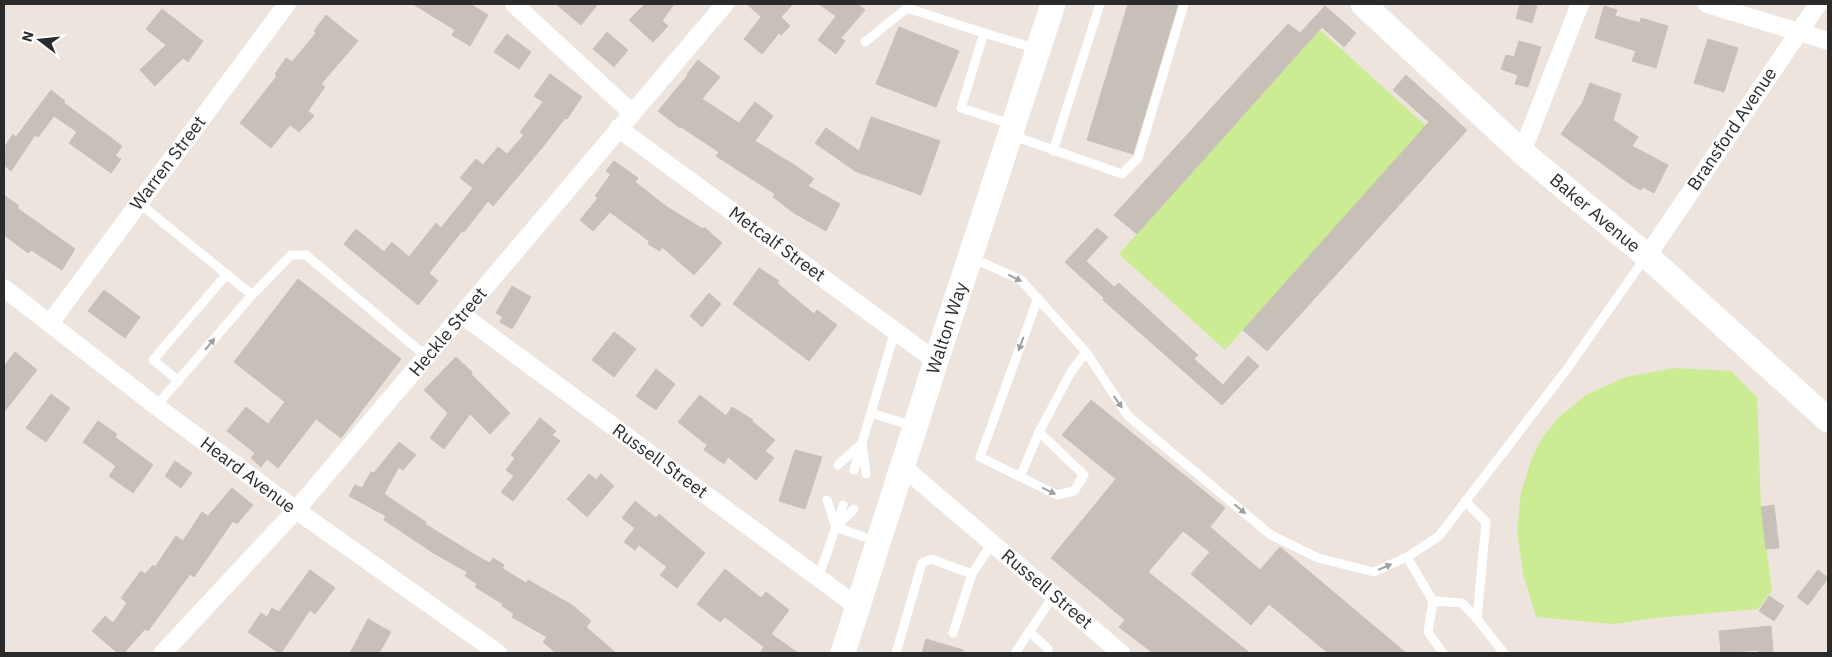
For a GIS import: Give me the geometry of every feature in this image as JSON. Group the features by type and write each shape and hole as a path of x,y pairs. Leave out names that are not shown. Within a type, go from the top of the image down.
{"main road":[{"name":"Walton Way","path":"843,653 1053,4"},
{"name":"Baker Avenue","path":"1363,4 1522,152 1647,256 1828,420"}],"street":[{"name":"Warren Street","path":"50,323 287,4"},
{"path":"514,4 631,112"},
{"name":"Heckle Street","path":"164,653 296,510 631,112 725,4"},
{"path":"1522,152 1580,4"},
{"path":"1708,4 1828,41"},
{"name":"Bransford Avenue","path":"1647,256 1818,4"},
{"name":"Metcalf Street","path":"618,128 936,361"},
{"name":"Heard Avenue","path":"4,288 156,406 296,510 498,653"},
{"name":"Russell Street","path":"462,315 858,608"},
{"name":"Russell Street","path":"904,467 1122,653"}],"lane":[{"path":"1053,151 1100,4"},
{"path":"984,33 961,108 1012,130 1053,151 1122,174 1138,158 1184,4"},
{"path":"865,42 908,6 984,33 1038,49"},
{"path":"139,202 252,295"},
{"path":"156,406 252,295 291,255 306,255 426,357"},
{"path":"971,257 1021,280 1086,352 1128,416 1271,535 1318,558 1374,572 1407,557 1439,536 1567,369 1647,256"},
{"path":"179,381 153,360 227,274"},
{"path":"1038,298 980,457 1057,495 1074,491 1084,475 1039,432"},
{"path":"854,470 895,331"},
{"path":"1020,477 1039,432 1071,372 1086,352"},
{"path":"871,413 916,427"},
{"path":"838,466 862,443"},
{"path":"862,443 866,474"},
{"path":"827,500 836,527"},
{"path":"1464,501 1486,522 1477,619"},
{"path":"818,578 843,505"},
{"path":"836,527 854,509"},
{"path":"836,527 879,542"},
{"path":"952,633 972,574 992,544"},
{"path":"1407,557 1434,601 1428,632 1443,653"},
{"path":"896,653 922,563 931,559 972,574"},
{"path":"1015,653 1054,595"},
{"path":"1434,601 1462,604 1477,619 1504,653"},
{"path":"1029,631 1048,649 1048,653"}],"green space":[{"path":"1320,30 1426,126 1225,350 1119,254"},
{"path":"1675,368 1731,371 1757,397 1761,507 1772,590 1758,609 1655,618 1613,624 1536,617 1523,573 1517,531 1521,492 1533,455 1543,437 1557,419 1586,395 1625,377"}],"building":[{"path":"413,4 470,4 488,15 470,46 452,35 455,30"},
{"path":"556,4 598,4 581,25"},
{"path":"645,4 674,4 662,21 668,26 653,42 629,20"},
{"path":"747,4 793,4 781,17 790,26 781,35 779,33 762,54 744,39 761,17"},
{"path":"819,4 858,4 865,10 841,38 845,41 836,54 818,40 836,16"},
{"path":"1128,4 1178,4 1133,154 1087,140"},
{"path":"1520,4 1537,6 1532,23 1516,18"},
{"path":"1325,6 1356,33 1344,47 1322,27 1137,234 1114,215 1288,24 1300,33"},
{"path":"1604,6 1617,10 1615,16 1640,23 1641,18 1668,26 1656,68 1632,61 1636,51 1595,38"},
{"path":"162,9 203,41 188,62 183,58 155,86 140,70 166,45 146,29"},
{"path":"326,15 358,41 321,84 325,87 308,111 314,116 299,132 290,125 271,148 240,123 277,76 275,74 286,58 292,62 316,33 314,31"},
{"path":"899,27 959,51 936,107 876,84"},
{"path":"607,32 628,50 614,67 593,49"},
{"path":"507,34 531,52 519,69 494,52"},
{"path":"1708,39 1738,48 1724,92 1694,83"},
{"path":"1519,41 1541,47 1528,87 1515,84 1518,75 1501,69 1506,55 1514,57"},
{"path":"698,60 720,77 702,99 739,123 755,102 773,116 755,141 814,179 808,186 840,204 826,231 794,213 773,197 775,194 716,156 719,152 680,128 658,111"},
{"path":"550,74 582,97 567,119 565,118 493,206 488,201 464,232 462,231 429,273 438,281 418,305 344,244 356,229 384,252 392,242 409,257 436,223 441,228 473,188 460,178 476,159 483,165 498,147 507,154 524,135 520,132 543,102 534,96"},
{"path":"1406,75 1467,130 1267,351 1243,330 1429,122 1393,90"},
{"path":"1590,83 1621,94 1613,120 1638,137 1632,146 1668,165 1654,193 1643,187 1641,190 1630,184 1561,134 1583,102"},
{"path":"51,90 65,101 64,103 122,146 115,156 121,159 111,173 69,143 77,132 54,116 38,137 35,135 11,171 4,165 4,148 13,134 16,137"},
{"path":"871,117 940,141 921,195 855,171 815,143 826,128 859,151"},
{"path":"614,161 638,178 635,182 667,207 703,229 704,227 722,243 694,275 662,247 660,251 648,244 649,241 610,212 593,231 580,220 598,198 595,196 611,174 606,171"},
{"path":"4,195 19,206 17,208 75,249 62,270 31,250 28,253 4,235"},
{"path":"1097,228 1108,237 1086,261 1114,287 1119,283 1198,355 1194,359 1223,385 1248,356 1259,366 1222,405 1103,300 1104,298 1065,262"},
{"path":"759,268 779,281 777,283 814,314 817,310 837,325 809,361 733,304"},
{"path":"298,279 401,359 341,438 316,419 278,468 267,459 261,467 251,458 255,453 227,431 246,407 268,424 285,402 234,362"},
{"path":"512,286 531,297 512,329 500,322 503,317 496,313"},
{"path":"104,290 140,317 125,338 88,311"},
{"path":"709,293 721,304 702,327 690,316"},
{"path":"614,332 636,349 614,377 592,360"},
{"path":"15,352 37,370 4,412 4,366"},
{"path":"456,357 510,413 490,434 470,414 444,449 430,438 448,413 424,390"},
{"path":"656,369 675,384 656,410 636,396"},
{"path":"51,394 70,408 46,442 26,428"},
{"path":"700,395 726,416 732,407 753,420 775,440 765,451 774,458 756,480 728,457 724,464 704,450 707,445 678,422"},
{"path":"1091,400 1225,508 1210,527 1260,570 1280,547 1406,653 1328,653 1269,604 1251,625 1191,574 1210,552 1183,531 1148,572 1250,653 1153,653 1119,627 1125,620 1051,558 1116,479 1062,435"},
{"path":"540,418 556,431 552,435 560,441 513,501 501,492 514,476 506,470 515,458 511,455"},
{"path":"98,421 117,434 115,437 153,465 133,493 109,476 116,466 83,442"},
{"path":"399,442 416,455 403,470 399,467 384,494 426,522 425,524 477,556 490,563 493,558 504,565 502,568 526,583 528,580 572,605 591,621 586,627 616,653 556,653 543,642 547,637 512,617 514,614 502,606 503,604 475,587 477,584 465,576 467,572 435,554 384,520 386,516 349,496 355,485 362,488 371,472 374,473"},
{"path":"795,450 822,457 805,509 779,501"},
{"path":"175,461 192,473 181,488 165,476"},
{"path":"589,474 596,480 601,474 614,486 587,517 567,499"},
{"path":"232,488 253,505 237,524 233,521 194,577 190,574 148,631 145,629 124,653 118,653 92,631 105,616 113,623 127,603 121,598 141,571 145,574 153,565 155,567 176,536 183,541 202,512 208,516"},
{"path":"635,501 656,518 659,514 705,553 677,588 660,575 667,567 639,545 635,550 624,542 635,528 622,518"},
{"path":"1774,505 1779,548 1766,549 1761,507"},
{"path":"725,569 761,598 766,592 789,610 771,634 798,653 760,653 764,647 725,617 720,622 697,604"},
{"path":"310,570 335,588 315,614 310,610 281,653 279,653 248,632 261,613 267,617 272,608 279,612"},
{"path":"1818,570 1828,578 1808,605 1797,597"},
{"path":"1769,596 1784,606 1774,621 1759,611"},
{"path":"368,619 391,632 379,653 350,653"},
{"path":"1771,626 1773,653 1758,653 1758,650 1721,653 1719,631"},
{"path":"926,639 963,650 963,653 922,653"}]}
